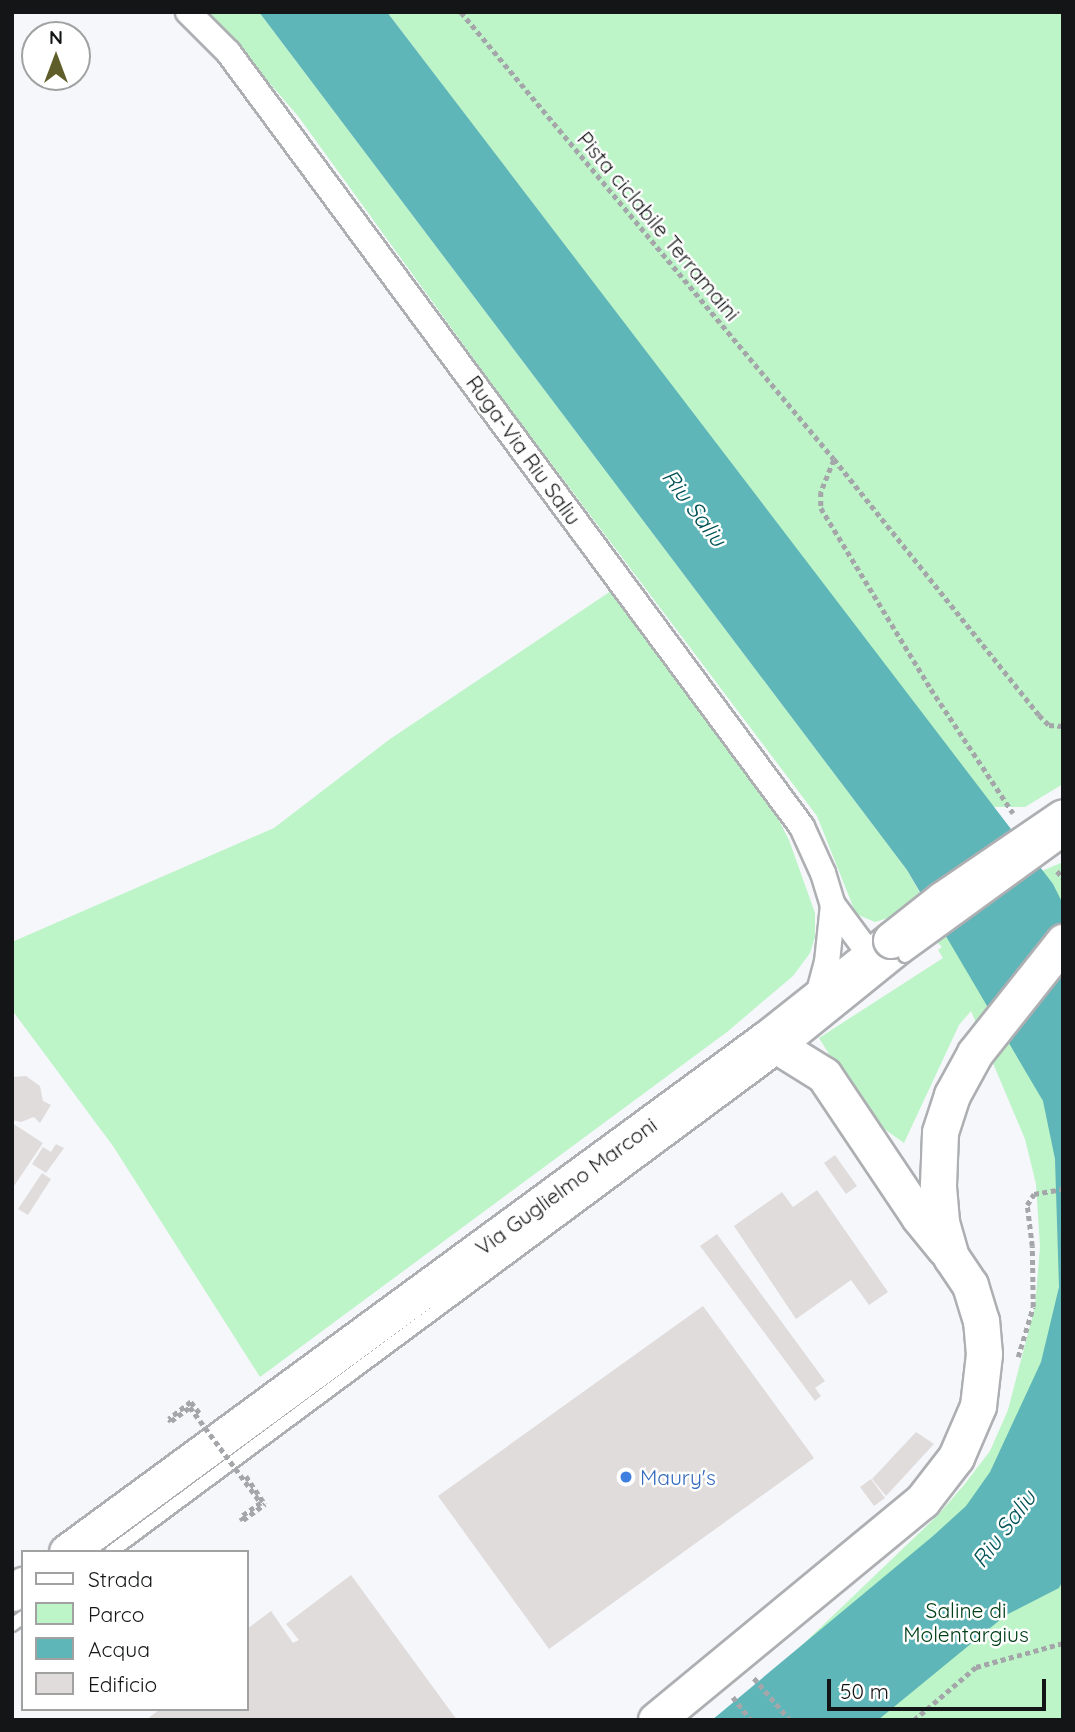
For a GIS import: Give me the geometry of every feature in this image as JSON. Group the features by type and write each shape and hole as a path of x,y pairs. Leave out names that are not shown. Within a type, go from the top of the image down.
{"main road":[{"name":"Via Guglielmo Marconi","path":"70,1550 776,1045 817,999 889,951 943,899 1063,817"},
{"path":"951,1256 941,1221 938,1185 940,1132 952,1095 975,1053 1063,942"},
{"path":"656,1720 922,1501 956,1457 978,1406 984,1354 981,1321 970,1285 951,1256 919,1217 824,1075 776,1045"}],"street":[{"name":"Ruga-Via Riu Saliu","path":"188,12 229,52 802,827 823,873 833,905 827,962 817,999"},
{"name":"Ruga-Via Riu Saliu","path":"833,905 889,951"}],"lane":[{"path":"114,1550 776,1045 889,951 1063,841"}],"path":[{"name":"Pista ciclabile Terramaini","path":"461,12 834,459 1038,715 1049,725 1063,726"},
{"path":"834,459 821,492 821,508 931,689 1018,822"},
{"path":"1050,1189 1063,1189"},
{"path":"191,1402 169,1419 171,1422 190,1407 261,1503 241,1517 243,1520 265,1504"},
{"path":"914,1720 976,1667 1063,1643"},
{"path":"752,1676 790,1720"},
{"path":"727,1692 751,1720"}],"green space":[{"path":"208,12 259,12 907,870 921,895 888,918 875,922 856,914 817,816 505,402 298,116"},
{"path":"387,12 1063,12 1063,784 1025,807 992,807"},
{"path":"611,591 776,815 789,840 815,913 815,937 810,953 793,976 727,1032 260,1377 113,1146 12,1010 12,942 274,828 390,739"},
{"name":"Saline di Molentargius","path":"1063,862 1063,1720 724,1720 938,1515 990,1451 1008,1410 1035,1306 1040,1247 1036,1184 1025,1139 971,1011 959,1025 904,1143 869,1118 819,1038 943,958 938,950 942,947 936,941 1009,885"}],"water":[{"name":"Riu Saliu","path":"259,12 387,12 1053,884 1063,904 1063,1580 1059,1588 1006,1615 878,1720 712,1720 933,1536 966,1506 990,1472 1041,1362 1059,1287 1055,1159 1043,1101 907,870"}],"building":[{"path":"26,1076 40,1086 43,1101 51,1105 40,1123 34,1117 21,1122 12,1120 12,1077"},
{"path":"12,1123 43,1143 12,1189"},
{"path":"56,1144 64,1148 46,1173 32,1164 43,1147 51,1152"},
{"path":"835,1155 857,1186 846,1194 824,1163"},
{"path":"42,1173 51,1179 28,1215 18,1209"},
{"path":"817,1190 888,1292 869,1305 851,1280 796,1319 734,1226 782,1192 793,1207"},
{"path":"717,1234 825,1381 815,1388 821,1396 815,1401 700,1246"},
{"name":"Maury's","path":"703,1306 814,1458 549,1649 438,1496"},
{"path":"916,1432 934,1444 886,1496 872,1479"},
{"path":"871,1479 885,1498 874,1506 860,1487"},
{"path":"351,1575 457,1720 146,1720 157,1711 248,1711 248,1628 271,1611 293,1643 299,1640 286,1624"}],"place":[{"name":"Maury's","path":"626,1477"}]}
